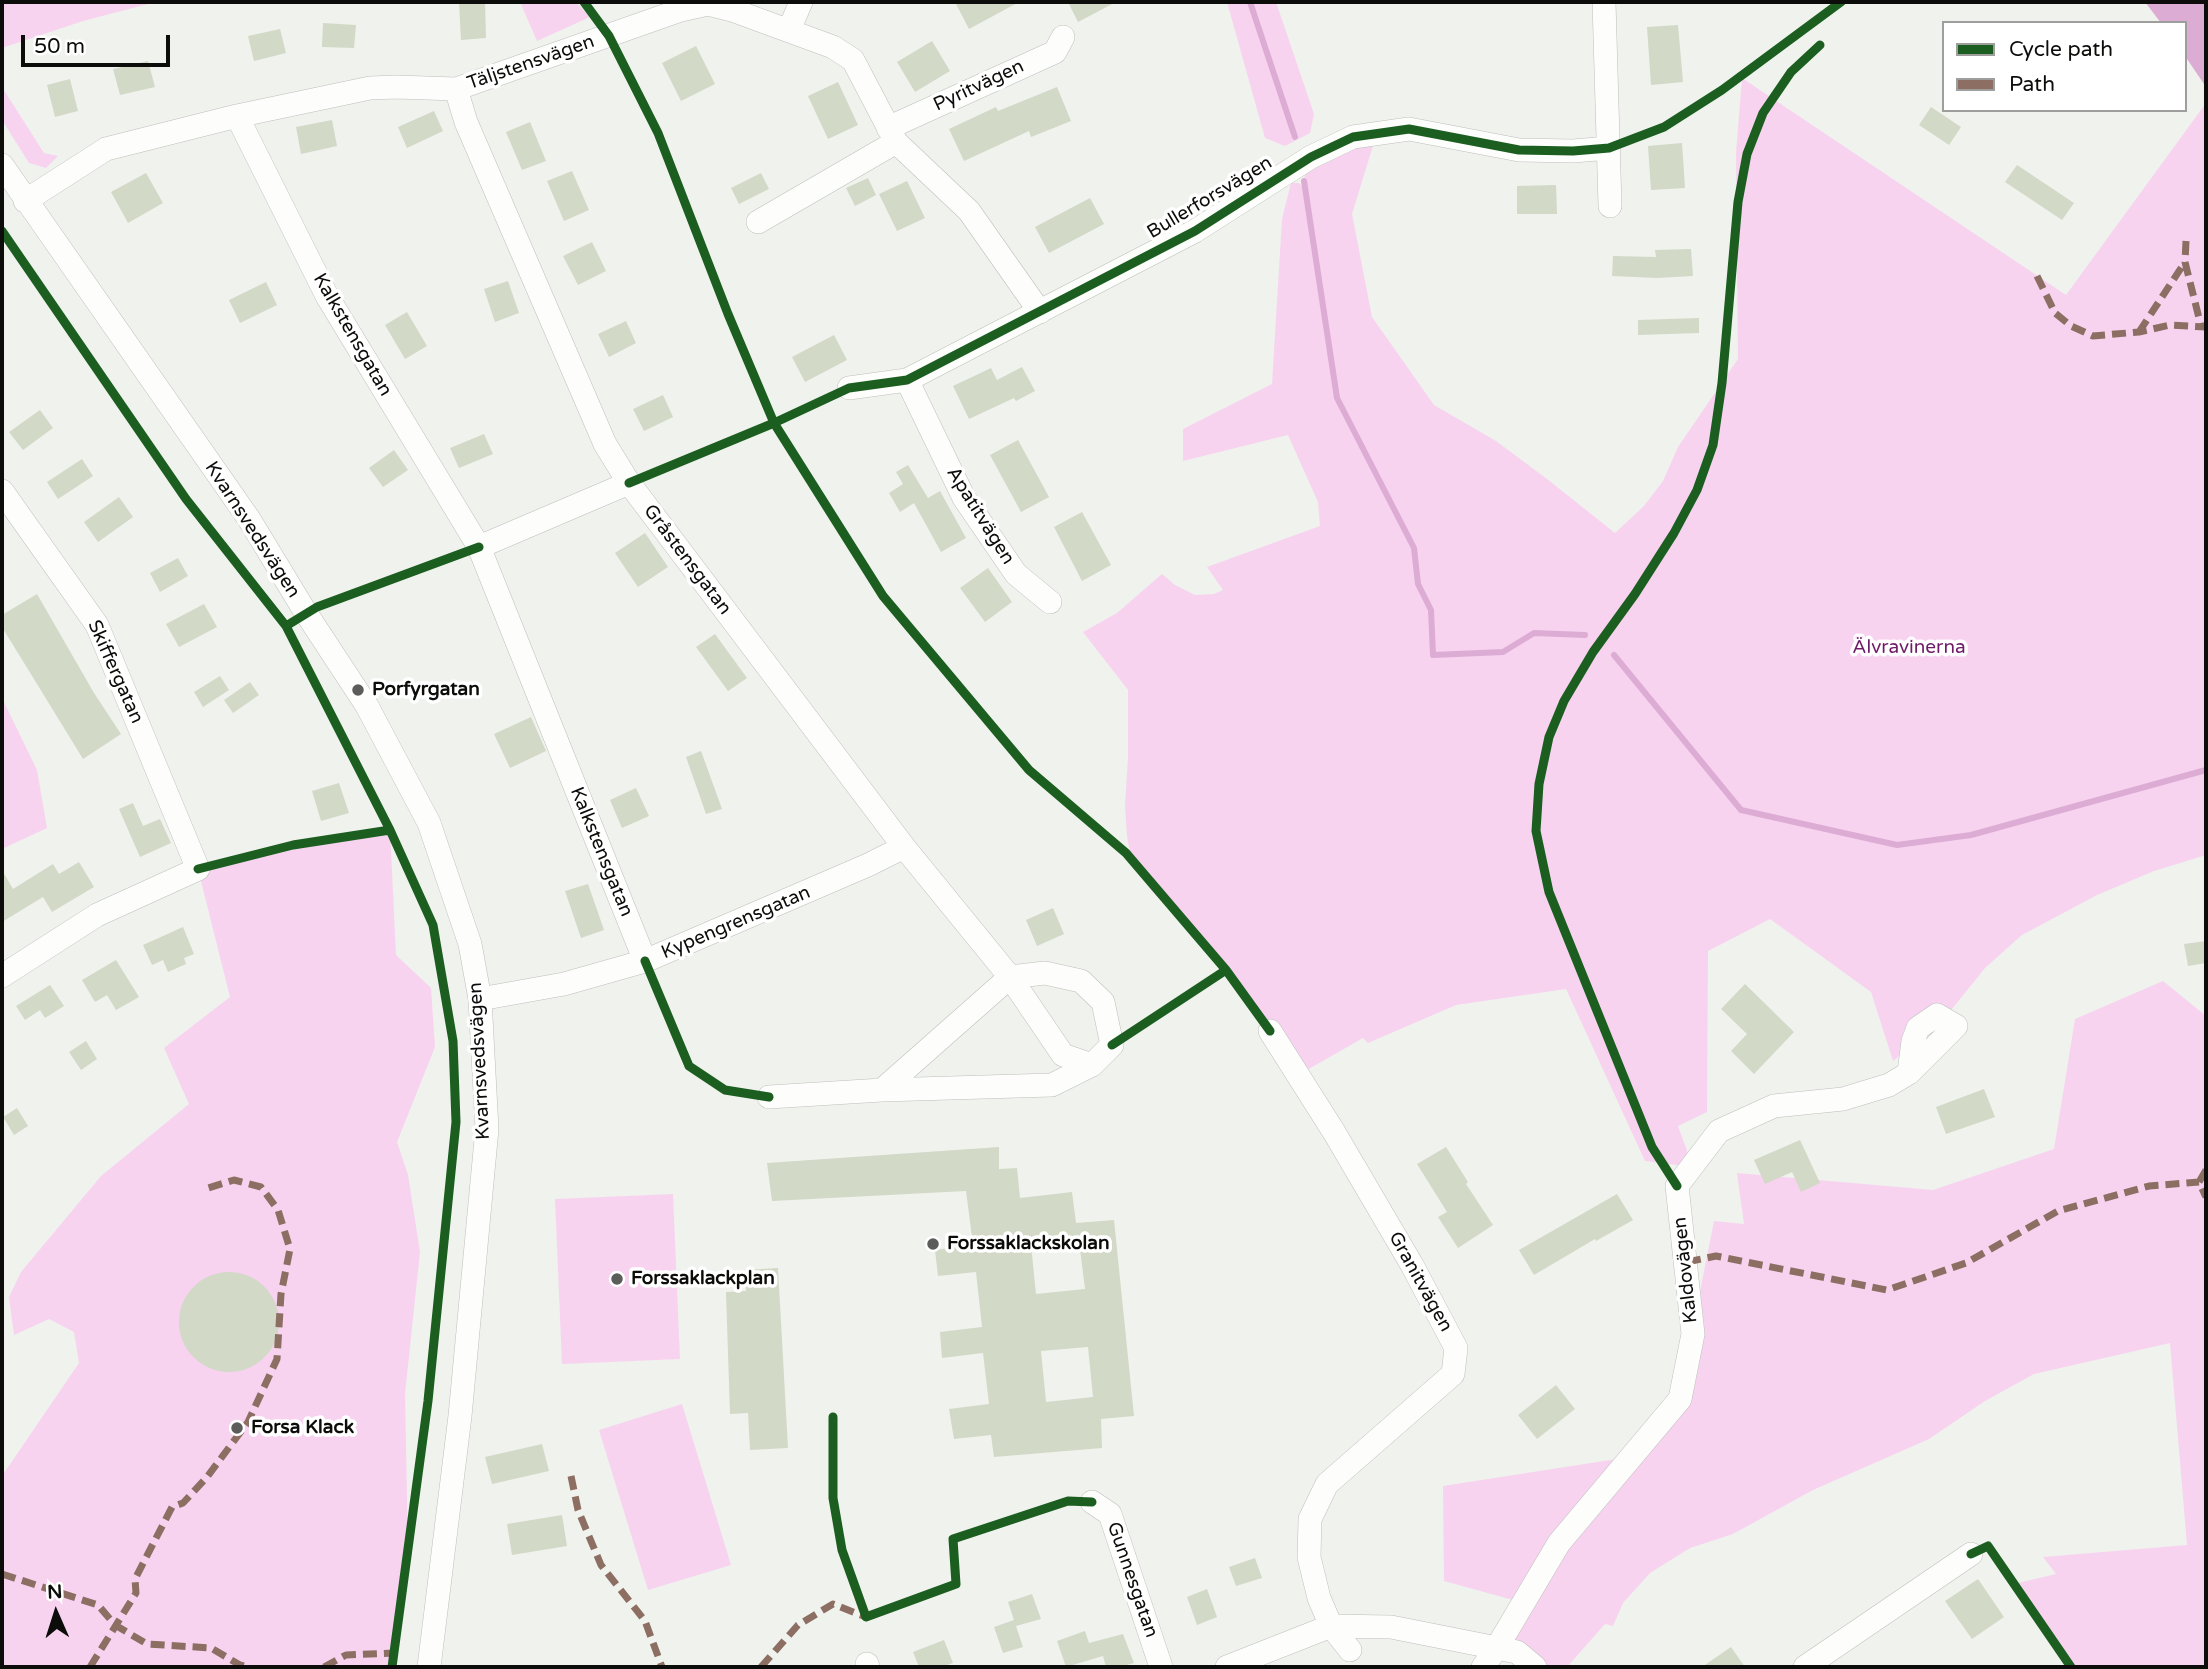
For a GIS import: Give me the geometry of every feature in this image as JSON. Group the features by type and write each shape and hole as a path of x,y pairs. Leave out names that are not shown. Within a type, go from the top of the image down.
{"street":[{"path":"789,30 801,2"},
{"path":"1604,2 1610,206"},
{"name":"Täljstensvägen","path":"25,201 106,149 237,116 370,88 397,86 456,89 681,10 708,4 789,30 833,47 853,60 892,135 969,211 1040,312"},
{"name":"Pyritvägen","path":"758,222 892,135 1055,52 1063,37"},
{"name":"Gråstensgatan","path":"456,89 466,122 605,444 629,483 904,847 1010,977 1063,1055 1092,1065"},
{"name":"Kalkstensgatan","path":"237,116 327,296 479,547 645,961"},
{"name":"Bullerforsvägen","path":"849,388 907,380 1195,230 1311,156 1353,137 1409,130 1519,150 1573,151 1609,148"},
{"name":"Kvarnsvedsvägen","path":"2,166 249,519 367,706 429,822 470,944 480,999 488,1129 460,1416 429,1667"},
{"name":"Apatitvägen","path":"907,380 964,498 1016,574 1050,602"},
{"path":"479,547 629,483"},
{"name":"Skiffergatan","path":"2,491 97,625 198,869 97,915 2,976"},
{"name":"Kypengrensgatan","path":"480,999 564,984 645,961 904,847"},
{"path":"769,1097 882,1090 1052,1085 1092,1065 1112,1045 1103,1002 1081,981 1045,973 1010,977 882,1090"},
{"name":"Kaldovägen","path":"1489,1658 1559,1544 1680,1399 1693,1334 1677,1185 1719,1131 1774,1106 1843,1099 1889,1086 1909,1073 1913,1041 1918,1028 1937,1015 1956,1026"},
{"name":"Granitvägen","path":"1270,1031 1335,1132 1412,1265 1456,1348 1453,1374 1327,1484 1310,1518 1309,1556 1319,1598 1331,1626 1350,1650"},
{"name":"Gunnesgatan","path":"1091,1502 1110,1514 1161,1667"},
{"path":"1805,1667 1971,1554"},
{"path":"1227,1667 1331,1626 1391,1627 1489,1658 1517,1652 1535,1667"}],"green space":[{"path":"2,2 188,2 148,4 83,21 2,48"},
{"path":"520,2 576,2 590,17 537,41"},
{"path":"1227,2 1276,2 1314,114 1310,133 1285,146 1265,138"},
{"name":"Älvravinerna","path":"1742,78 2066,295 2206,103 2206,855 2154,871 2097,895 2022,935 1985,968 1940,1024 1893,1061 1871,992 1770,919 1708,951 1707,1112 1678,1126 1693,1167 1645,1161 1566,989 1456,1005 1368,1043 1363,1038 1300,1074 1240,991 1133,866 1125,806 1128,690 1083,632 1117,613 1162,574 1175,585 1195,595 1214,594 1223,590 1207,567 1320,526 1318,502 1288,435 1183,461 1183,429 1272,384 1282,219 1291,183 1299,183 1304,189 1305,166 1375,139 1352,214 1372,317 1434,405 1496,441 1615,533 1644,506 1663,481 1678,447 1738,359 1736,153"},
{"path":"2,87 44,153 58,156 46,168 29,163 2,120"},
{"path":"2,698 37,770 47,828 2,849"},
{"path":"390,830 396,955 431,988 435,1047 397,1142 408,1175 420,1252 405,1394 408,1551 394,1653 387,1667 2,1667 2,1476 79,1363 74,1332 49,1319 14,1335 9,1297 21,1272 101,1176 189,1104 164,1048 230,997 198,869 293,845"},
{"path":"2163,981 2206,1016 2206,1667 2076,1667 2018,1583 2056,1574 2043,1557 2187,1545 2170,1343 2034,1374 1985,1401 1929,1439 1813,1490 1733,1534 1690,1548 1650,1573 1623,1603 1613,1626 1605,1624 1567,1667 1543,1667 1513,1639 1519,1621 1535,1606 1444,1581 1443,1486 1649,1454 1676,1386 1694,1322 1714,1221 1744,1224 1737,1173 1933,1190 2054,1149 2075,1019"},
{"name":"Forssaklackplan","path":"673,1194 680,1359 562,1364 555,1199"},
{"path":"682,1404 731,1565 648,1590 599,1430"}],"shaded area":[{"path":"2145,2 2206,2 2206,87 2187,59 2187,21 2159,21"}],"building":[{"path":"459,2 485,2 486,38 461,40"},
{"path":"955,2 1019,2 969,29"},
{"path":"1068,2 1116,2 1078,22"},
{"path":"323,23 356,25 354,48 322,47"},
{"path":"1678,25 1683,82 1651,85 1647,27"},
{"path":"280,29 286,53 254,61 248,36"},
{"path":"932,41 950,71 915,92 897,62"},
{"path":"696,46 715,84 681,101 662,63"},
{"path":"148,61 155,87 120,95 113,69"},
{"path":"70,79 78,111 55,117 47,85"},
{"path":"838,82 858,125 828,139 808,96"},
{"path":"1057,87 1071,121 1031,137 1029,131 964,161 949,129 996,107 998,111"},
{"path":"1931,107 1961,127 1949,145 1919,125"},
{"path":"434,111 443,131 407,148 398,127"},
{"path":"332,120 337,146 301,154 296,127"},
{"path":"530,122 546,161 522,170 506,132"},
{"path":"1682,143 1685,188 1651,190 1648,146"},
{"path":"2017,165 2074,203 2062,220 2005,182"},
{"path":"572,171 589,210 564,221 547,181"},
{"path":"146,173 163,203 128,223 111,192"},
{"path":"761,173 769,189 739,204 731,188"},
{"path":"868,178 876,195 855,206 846,188"},
{"path":"907,181 925,218 897,231 879,194"},
{"path":"1556,185 1557,214 1517,214 1517,186"},
{"path":"1090,198 1104,224 1049,253 1035,227"},
{"path":"592,242 606,271 578,285 563,256"},
{"path":"1691,249 1693,276 1612,276 1613,256 1656,257 1655,250"},
{"path":"508,281 519,313 495,322 484,289"},
{"path":"266,282 277,305 240,323 229,300"},
{"path":"407,312 427,346 405,359 385,325"},
{"path":"1699,318 1699,333 1638,335 1638,320"},
{"path":"626,321 636,343 609,357 598,334"},
{"path":"834,335 847,360 805,382 792,357"},
{"path":"1022,367 1035,391 969,419 953,386 991,368 997,380"},
{"path":"663,395 673,417 644,431 633,409"},
{"path":"40,410 53,428 23,450 9,432"},
{"path":"484,434 493,454 459,468 450,448"},
{"path":"1018,440 1049,497 1021,512 990,455"},
{"path":"394,450 408,470 383,487 369,468"},
{"path":"82,459 93,476 58,499 47,482"},
{"path":"908,465 928,498 940,491 966,538 941,552 914,503 900,512 889,493 903,484 896,472"},
{"path":"119,497 133,517 98,542 84,522"},
{"path":"1082,512 1111,565 1082,581 1054,527"},
{"path":"645,533 668,567 638,587 615,553"},
{"path":"178,558 188,576 160,592 150,573"},
{"path":"988,568 1012,602 985,622 960,588"},
{"path":"37,594 121,734 83,759 2,627 2,615"},
{"path":"204,604 217,627 179,647 166,624"},
{"path":"715,634 747,678 728,691 696,647"},
{"path":"220,676 229,690 203,707 194,692"},
{"path":"250,682 259,695 233,713 224,700"},
{"path":"531,717 546,751 510,768 494,734"},
{"path":"701,751 722,809 706,814 686,757"},
{"path":"339,783 349,813 321,821 312,791"},
{"path":"636,788 649,816 622,828 610,800"},
{"path":"133,803 143,826 160,819 171,843 140,857 119,809"},
{"path":"79,862 94,887 52,912 43,897 2,922 2,870 13,889 53,864 59,874"},
{"path":"588,884 604,930 581,938 565,891"},
{"path":"1053,908 1064,934 1037,946 1026,920"},
{"path":"183,927 194,954 184,958 186,964 168,972 163,960 152,965 143,945"},
{"path":"2206,941 2206,963 2188,966 2184,944"},
{"path":"116,960 139,997 116,1010 107,995 95,1002 82,980"},
{"path":"1745,984 1794,1032 1754,1074 1731,1051 1747,1034 1721,1009"},
{"path":"50,985 64,1006 45,1018 40,1010 25,1020 16,1006"},
{"path":"86,1041 97,1059 81,1070 69,1052"},
{"path":"1984,1089 1995,1117 1946,1134 1936,1107"},
{"path":"17,1108 28,1126 14,1135 3,1117"},
{"path":"1800,1140 1820,1183 1801,1192 1792,1172 1765,1184 1754,1160"},
{"path":"999,1147 999,1169 1017,1168 1020,1198 1072,1192 1076,1223 1114,1220 1134,1416 1101,1419 1102,1448 994,1457 991,1435 954,1439 949,1409 989,1404 983,1353 942,1358 940,1332 982,1327 976,1272 938,1276 935,1250 973,1245 966,1191 772,1201 767,1163","holes":["1079,1241 1085,1289 1036,1294 1031,1245","1088,1347 1093,1397 1046,1402 1041,1351"]},
{"path":"1446,1147 1493,1225 1458,1248 1438,1217 1447,1212 1417,1164"},
{"path":"1617,1194 1633,1220 1534,1275 1519,1250"},
{"path":"778,1268 788,1448 750,1450 748,1413 730,1414 726,1292 746,1291 745,1270"},
{"path":"229,1272 248,1276 264,1287 275,1303 279,1322 275,1341 264,1357 248,1368 229,1372 210,1368 194,1357 183,1341 179,1322 183,1303 194,1287 210,1276"},
{"path":"1556,1385 1575,1409 1537,1439 1518,1415"},
{"path":"542,1444 549,1471 492,1484 485,1457"},
{"path":"562,1515 567,1546 512,1555 507,1524"},
{"path":"1255,1558 1262,1578 1236,1586 1229,1567"},
{"path":"1978,1579 2004,1617 1972,1639 1945,1601"},
{"path":"1207,1589 1217,1617 1197,1625 1187,1597"},
{"path":"1032,1594 1041,1619 1016,1626 1023,1647 1003,1653 994,1627 1014,1620 1008,1602"},
{"path":"1085,1631 1089,1643 1123,1634 1134,1663 1106,1667 1103,1656 1066,1667 1057,1641"},
{"path":"944,1640 953,1663 941,1667 919,1667 913,1652"},
{"path":"1731,1647 1745,1667 1702,1667"}],"waterway":[{"path":"1250,2 1295,137"},
{"path":"1304,181 1337,398 1414,548 1418,584 1431,610 1433,655 1503,652 1534,633 1585,635"},
{"path":"1614,655 1741,810 1897,845 1971,835 2206,770"}],"marked path":[{"path":"2186,241 2185,262 2201,326"},
{"path":"2139,332 2185,262"},
{"path":"2037,276 2055,313 2071,326 2093,336 2139,332 2170,325 2206,327"},
{"path":"2206,1170 2199,1182 2206,1197"},
{"path":"90,1667 136,1593 135,1579 172,1507 183,1503 207,1477 248,1422 277,1359 281,1294 290,1249 278,1210 261,1187 234,1180 205,1189"},
{"path":"1687,1262 1716,1256 1887,1290 1966,1263 2058,1211 2149,1186 2199,1182"},
{"path":"571,1476 578,1510 601,1565 645,1621 662,1667"},
{"path":"2,1574 98,1605 115,1625 147,1644 211,1648 240,1665 249,1667"},
{"path":"761,1667 798,1625 833,1604 866,1617"},
{"path":"324,1667 346,1655 394,1653"}],"cycle path":[{"path":"584,2 609,36 658,133 728,314 774,423 883,596 1029,770 1126,853 1226,970 1270,1031"},
{"path":"629,483 774,423 849,388 907,380 1195,231 1311,157 1353,137 1409,129 1519,150 1573,151 1609,148 1664,127 1722,90 1841,2"},
{"path":"1677,1186 1652,1147 1549,892 1536,831 1539,784 1549,737 1564,701 1593,652 1674,533 1697,490 1713,445 1722,383 1738,202 1747,154 1763,113 1791,72 1820,45"},
{"path":"2,231 186,499 286,626 390,830 433,925 453,1041 456,1122 428,1401 392,1667"},
{"path":"286,626 317,607 479,547"},
{"path":"198,869 293,845 390,830"},
{"path":"645,961 689,1066 725,1090 769,1097"},
{"path":"1112,1045 1226,970"},
{"path":"833,1417 833,1498 842,1550 866,1617 956,1584 953,1539 1068,1501 1092,1502"},
{"path":"1971,1554 1988,1546 2071,1667"}],"place":[{"name":"Porfyrgatan","path":"358,690"},
{"name":"Forssaklackskolan","path":"933,1244"},
{"name":"Forssaklackplan","path":"617,1279"},
{"name":"Forsa Klack","path":"237,1428"}]}
